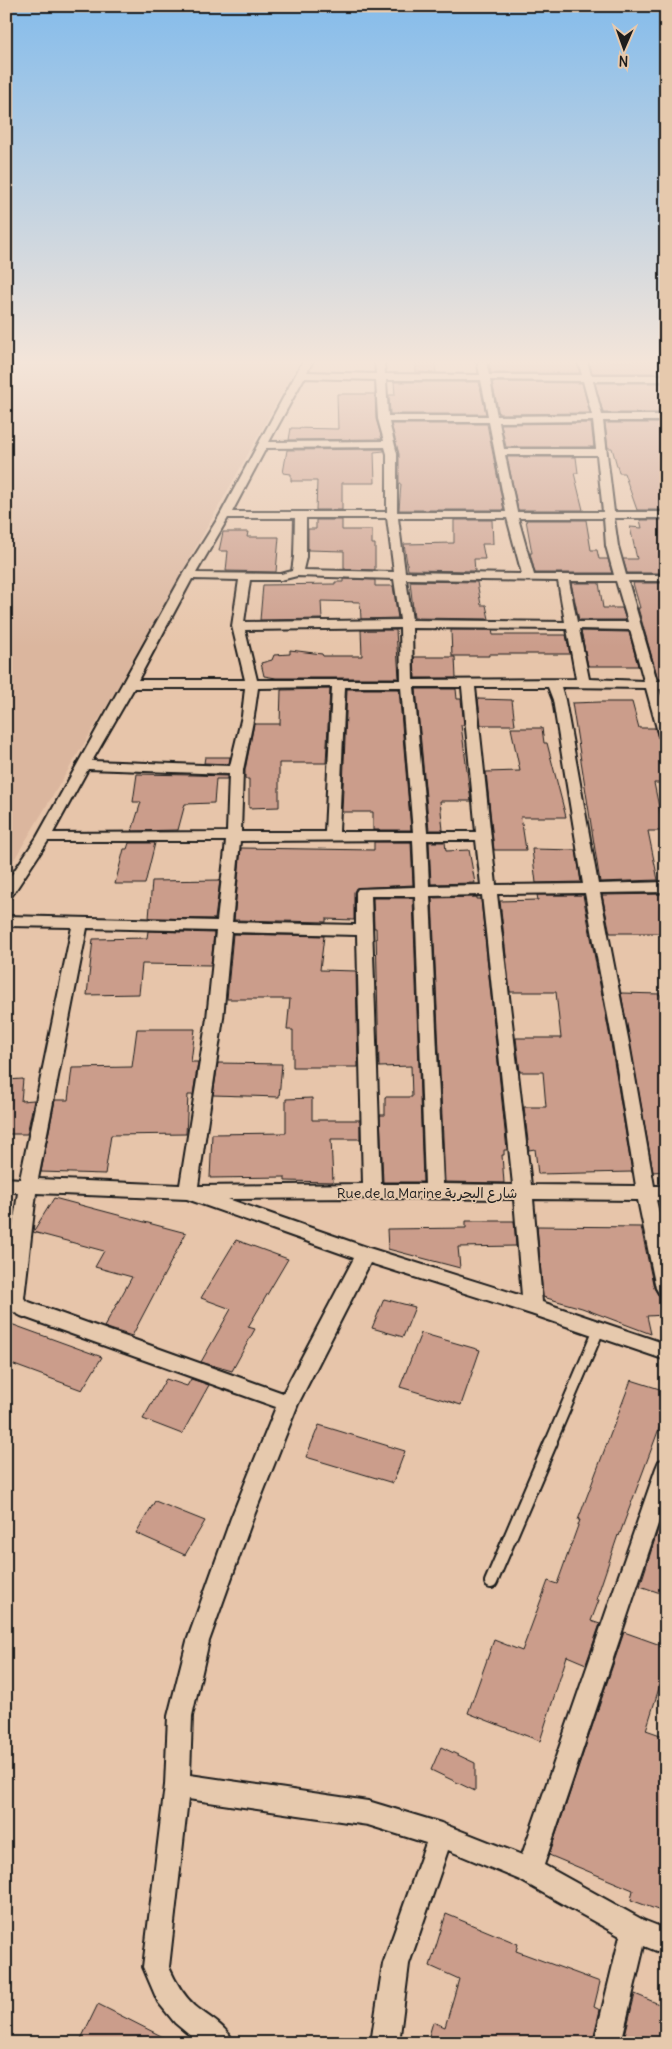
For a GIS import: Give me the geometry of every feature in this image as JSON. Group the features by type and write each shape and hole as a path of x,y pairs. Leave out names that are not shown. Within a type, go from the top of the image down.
{"street":[{"path":"6,894 44,838 256,457"},
{"path":"392,457 392,514 406,624 407,683 420,835 434,1191"},
{"path":"501,457 512,516 529,578"},
{"path":"602,457 612,546 666,736"},
{"path":"225,515 666,515"},
{"path":"297,573 300,557 301,515"},
{"path":"188,576 280,577 297,573 529,578 666,578"},
{"path":"188,1192 212,1045 236,812 236,770 248,716 252,684 238,626 245,576"},
{"path":"563,578 583,683"},
{"path":"238,626 406,624 635,626"},
{"path":"332,836 339,683"},
{"path":"468,683 472,736 523,1193 533,1307"},
{"path":"553,683 559,700 646,1193 666,1288"},
{"path":"130,684 583,683 666,685"},
{"path":"83,765 236,770"},
{"path":"44,838 483,836"},
{"path":"372,1192 363,892 666,887"},
{"path":"6,921 363,930"},
{"path":"80,923 28,1185 14,1299 19,1306 288,1403"},
{"path":"6,1185 188,1192 365,1254 533,1307 666,1352"},
{"name":"Rue de la Marine شارع البحرية","path":"188,1192 434,1191 666,1194"},
{"path":"221,2043 184,2014 167,1994 156,1967 177,1785 180,1716 198,1641 242,1518 288,1403 365,1254"},
{"path":"529,1871 666,1468"},
{"path":"177,1785 368,1813 441,1835 529,1871 635,1930 666,1942"},
{"path":"385,2043 396,1964 441,1835"},
{"path":"607,2043 635,1930"}],"lane":[{"path":"491,1582 599,1329"}],"shaded area":[{"path":"6,457 246,457 108,704 6,873"}],"building":[{"path":"286,457 374,457 375,483 342,483 342,510 316,510 317,481 291,481 291,474 283,473"},
{"path":"399,457 493,457 504,510 399,510 401,484 399,484"},
{"path":"507,457 576,457 578,473 574,473 583,510 518,510"},
{"path":"614,457 666,457 666,460 661,460 666,475 666,510 637,510 624,473 619,473"},
{"path":"316,520 342,520 342,530 372,530 372,544 375,544 375,570 344,569 344,551 308,550 308,529 316,529"},
{"path":"454,520 492,520 493,544 482,544 485,559 474,559 475,571 408,570 404,544 454,543"},
{"path":"526,520 586,520 591,550 597,550 599,559 608,559 612,573 535,573 530,553 532,553"},
{"path":"640,520 666,520 666,573 627,573 623,559 637,559 630,527 642,528"},
{"path":"223,532 248,532 247,537 279,537 276,572 226,571 228,551 219,551"},
{"path":"343,579 375,580 375,586 393,586 398,618 361,619 360,602 321,601 322,619 260,620 263,585 335,584 335,582 343,582"},
{"path":"410,581 477,582 481,605 486,605 489,619 414,618"},
{"path":"571,583 599,583 603,608 622,608 626,620 579,620"},
{"path":"633,583 666,583 666,679 658,679"},
{"path":"361,630 396,630 399,678 276,678 264,676 261,663 272,660 274,655 290,654 290,650 322,654 323,656 362,656"},
{"path":"451,630 492,630 493,635 566,635 570,654 452,656"},
{"path":"581,631 629,632 638,666 588,666"},
{"path":"414,657 455,657 456,678 415,678"},
{"path":"330,689 326,763 279,763 279,807 249,808 249,779 245,779 245,770 254,724 280,724 281,690"},
{"path":"347,689 399,689 411,830 373,830 373,812 342,812"},
{"path":"416,689 456,689 457,699 461,699 464,725 461,725 471,801 440,801 443,830 429,830"},
{"path":"478,699 512,700 515,725 481,725"},
{"path":"632,702 639,728 655,728 658,738 666,742 666,783 654,783 664,831 648,831 658,880 600,882 572,703"},
{"path":"511,728 542,728 544,743 547,743 566,817 521,817 526,850 494,850 486,772 520,771"},
{"path":"205,757 230,757 229,764 204,763"},
{"path":"137,774 227,776 227,779 216,779 214,803 185,804 178,830 132,831 141,802 133,802"},
{"path":"374,842 411,842 413,885 356,888 354,892 354,920 326,919 326,922 234,920 241,848 374,850"},
{"path":"429,842 445,842 446,851 469,850 475,883 431,884"},
{"path":"129,843 155,843 145,884 115,884 124,849 127,849"},
{"path":"532,849 576,850 581,882 536,883"},
{"path":"220,880 215,919 149,918 152,881"},
{"path":"666,894 666,933 610,933 602,895"},
{"path":"537,895 583,895 611,1043 632,1172 538,1174 535,1149 529,1150 524,1107 546,1107 543,1072 520,1072 516,1038 561,1038 556,992 510,992 500,901 538,900"},
{"path":"477,897 477,899 481,899 507,1150 504,1150 504,1155 502,1155 504,1183 445,1182 432,898"},
{"path":"373,898 413,898 423,1182 383,1182 380,1115 385,1115 385,1097 412,1097 411,1066 379,1067 376,928 374,928"},
{"path":"148,931 214,933 211,965 142,964 139,994 87,995 93,939 147,938"},
{"path":"233,934 324,936 320,970 356,971 358,1067 293,1067 293,1030 287,1030 290,999 227,999"},
{"path":"621,993 660,994 666,1020 666,1171 653,1172"},
{"path":"137,1029 195,1029 191,1062 198,1062 193,1095 188,1095 186,1134 111,1135 105,1174 41,1172 55,1100 68,1100 72,1068 132,1067"},
{"path":"218,1063 282,1064 279,1097 213,1095"},
{"path":"23,1079 21,1101 34,1100 27,1134 6,1134 6,1080"},
{"path":"312,1098 312,1120 360,1120 360,1139 331,1139 333,1182 285,1181 285,1177 210,1178 212,1134 286,1133 286,1099"},
{"path":"54,1198 186,1233 132,1336 104,1327 132,1277 95,1267 104,1251 33,1232"},
{"path":"466,1221 514,1221 516,1246 458,1247 460,1268 388,1249 387,1229 466,1228"},
{"path":"537,1226 641,1227 654,1288 658,1295 666,1298 666,1315 647,1316 651,1334 582,1308 543,1297"},
{"path":"236,1240 288,1259 248,1327 255,1329 232,1371 201,1362 231,1309 201,1298"},
{"path":"384,1299 415,1307 403,1337 372,1328"},
{"path":"11,1324 102,1357 82,1390 6,1362 6,1331"},
{"path":"421,1333 480,1350 461,1405 400,1387"},
{"path":"166,1379 187,1386 191,1379 209,1385 182,1434 143,1419"},
{"path":"631,1380 666,1391 666,1410 618,1535 596,1600 599,1600 591,1621 600,1624 586,1664 567,1656 540,1741 468,1713 494,1640 522,1651 548,1581 557,1584 580,1520 578,1520"},
{"path":"319,1425 405,1451 393,1483 306,1457"},
{"path":"155,1501 205,1521 185,1555 136,1533"},
{"path":"661,1520 666,1521 666,1595 640,1586"},
{"path":"624,1632 666,1647 666,1687 660,1685 646,1730 666,1737 666,1913 631,1900 633,1890 549,1855"},
{"path":"441,1747 475,1763 475,1791 431,1770"},
{"path":"446,1914 518,1944 516,1951 600,1982 594,2007 600,2010 592,2043 427,2043 433,2022 445,2027 459,1979 430,1966"},
{"path":"635,1994 666,2007 666,2043 623,2043"},
{"path":"98,2004 175,2043 79,2043"}]}
